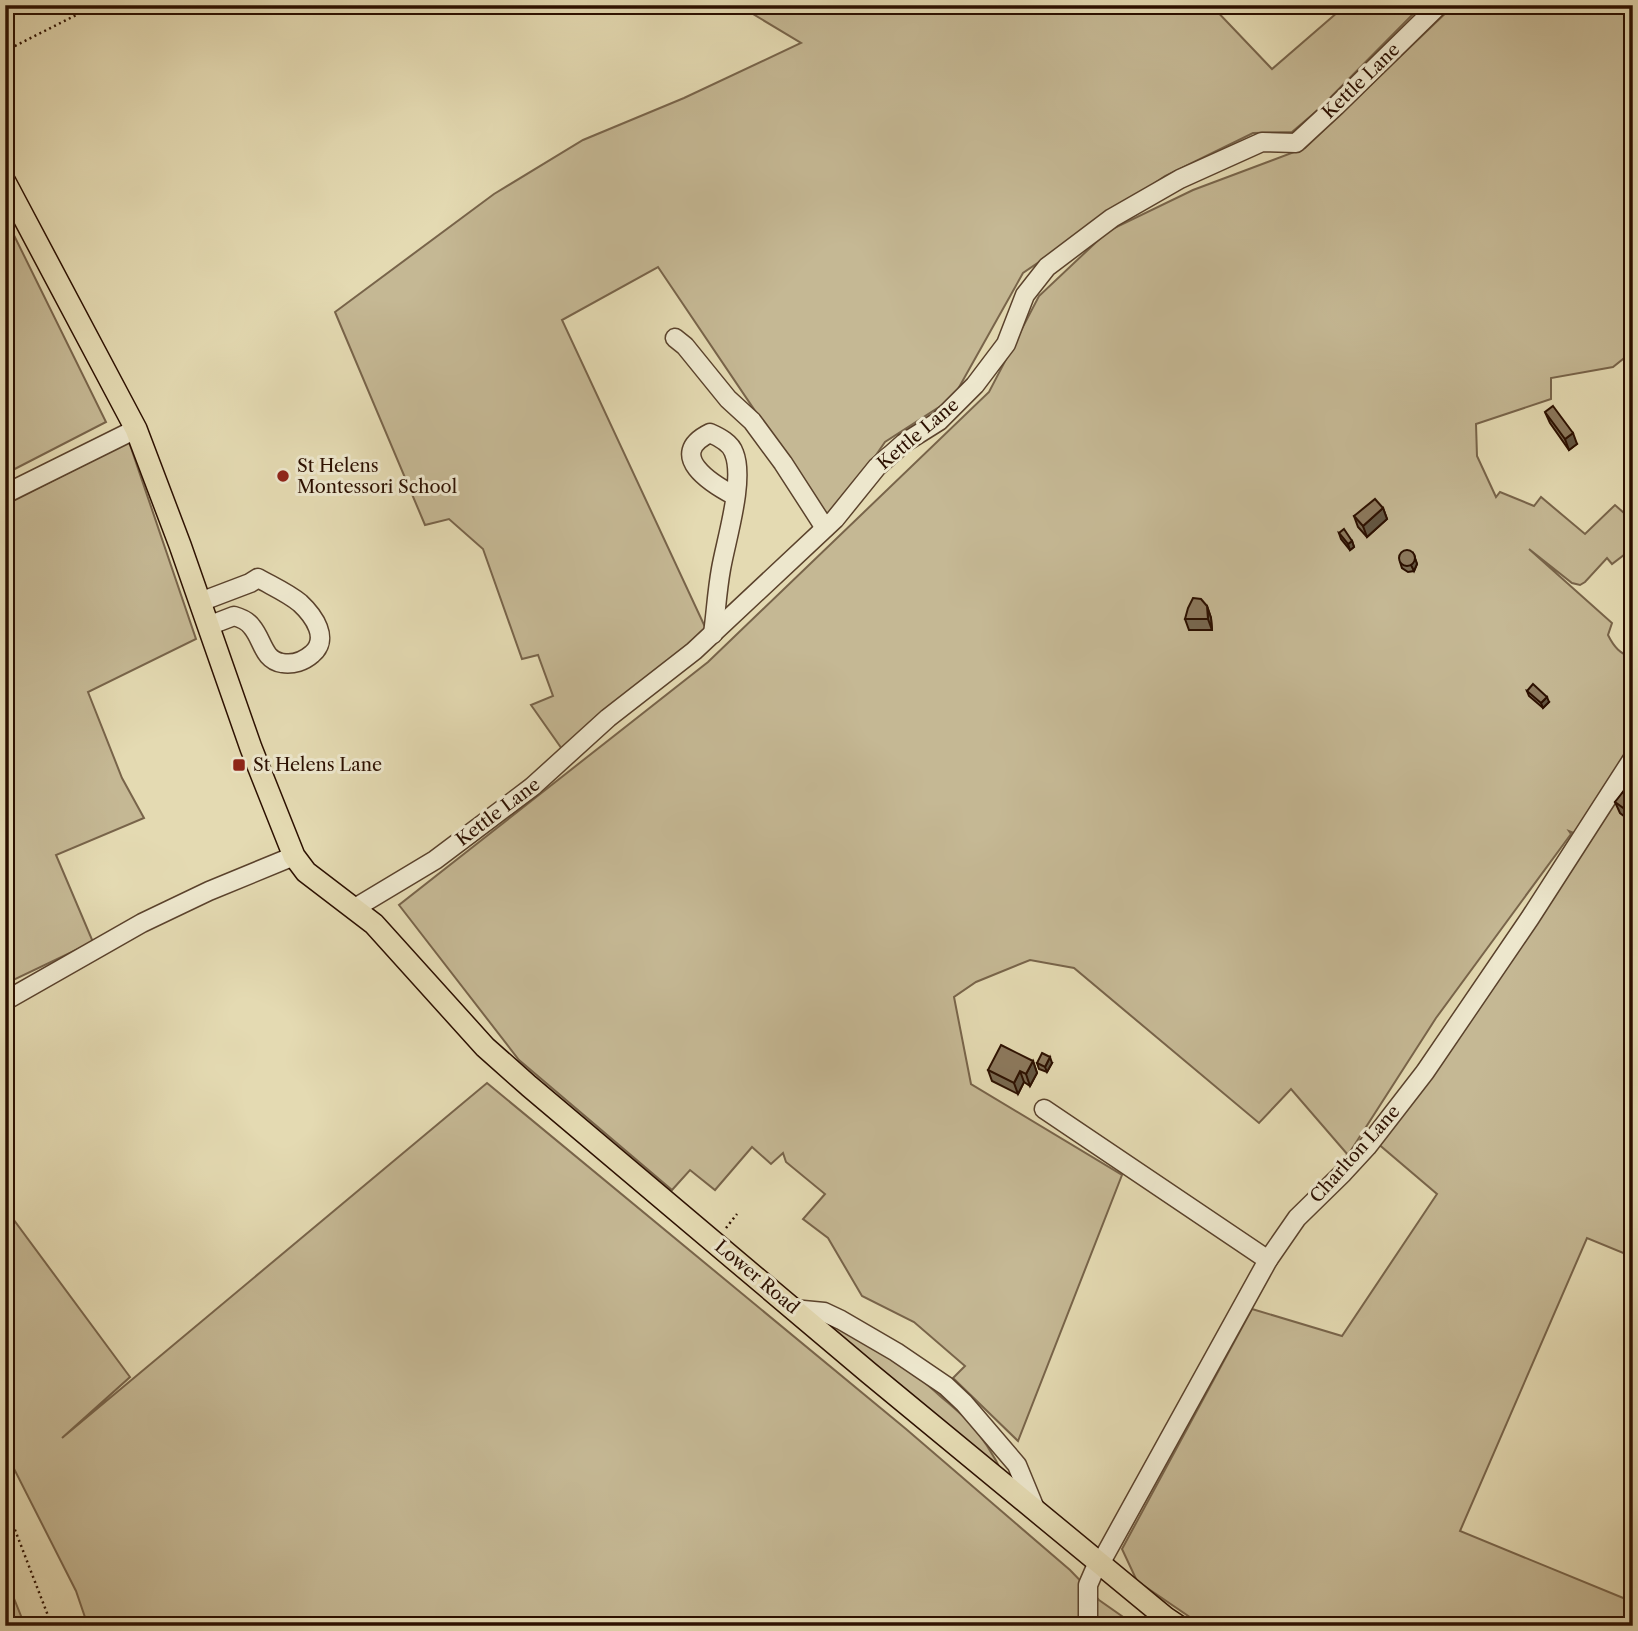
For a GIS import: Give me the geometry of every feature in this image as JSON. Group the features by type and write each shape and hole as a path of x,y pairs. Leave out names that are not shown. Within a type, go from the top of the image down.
{"main road":[{"path":"5,182 136,429 251,748 294,856"},
{"name":"Lower Road","path":"294,856 306,872 322,886 374,924 485,1047 793,1309 1178,1626"}],"street":[{"name":"Kettle Lane","path":"355,908 435,860 532,787 608,718 713,634 835,519 877,467 904,443 939,421 975,385 1006,344 1025,295 1047,267 1112,218 1180,178 1262,142 1296,143 1439,5"},
{"path":"675,338 685,346 728,399 752,421 825,528"},
{"path":"5,494 136,429"},
{"path":"713,634 735,496"},
{"path":"200,602 258,578 300,603 313,617 321,641 317,650 309,657 285,664 276,662 264,651 254,630 242,619 234,616 208,626"},
{"name":"Charlton Lane","path":"1088,1626 1088,1585 1268,1260 1297,1218 1367,1147 1425,1072 1530,918 1633,758"},
{"path":"5,1001 142,923 209,891 294,856"},
{"path":"1044,1109 1268,1260"},
{"path":"793,1309 824,1312 841,1320 896,1352 946,1386 1017,1465 1036,1511"}],"path":[{"path":"5,51 96,5"},
{"path":"5,1504 52,1626"}],"shaded area":[{"path":"738,5 1211,5 1272,69 1346,5 1422,5 1319,109 1292,132 1253,133 1165,176 1023,273 953,398 885,442 830,522 658,267 562,320 706,629 562,749 531,705 553,696 538,655 522,659 483,549 449,519 425,525 335,312 494,194 583,140 684,98 801,43"},
{"path":"1454,5 1633,5 1633,351 1613,367 1551,378 1551,399 1476,424 1477,456 1496,497 1500,492 1534,506 1541,497 1585,534 1615,505 1633,521 1633,548 1612,564 1607,558 1580,585 1572,583 1529,549 1612,623 1608,635 1610,639 1621,652 1633,658 1633,1257 1587,1238 1460,1531 1633,1602 1633,1626 1203,1626 1137,1581 1122,1549 1252,1309 1342,1336 1437,1194 1376,1142 1589,839 1569,831 1571,834 1436,1018 1348,1155 1291,1089 1259,1123 1074,968 1030,960 976,982 954,997 971,1084 1122,1175 1018,1441 953,1378 965,1366 914,1322 862,1296 828,1238 803,1219 825,1194 786,1162 783,1153 771,1164 752,1147 715,1190 690,1170 672,1190 519,1060 399,905 708,662 989,392 1039,296 1108,231 1193,190 1305,148"},
{"path":"5,217 106,422 5,474"},
{"path":"129,442 196,639 88,692 122,778 144,818 56,855 93,942 5,984 5,505"},
{"path":"487,1083 906,1429 1070,1570 1099,1600 1136,1626 88,1626 76,1591 5,1451 5,1208 130,1377 62,1438"},
{"path":"822,1321 870,1342 926,1383 973,1427 1005,1478"},
{"path":"5,1576 25,1626 5,1626"}],"building":[{"path":"1553,406 1573,433 1565,439 1545,412"},
{"path":"1375,499 1383,508 1363,526 1354,516"},
{"path":"1344,529 1352,541 1348,544 1339,533"},
{"path":"1407,550 1413,552 1413,564 1407,566 1401,564 1399,558 1401,552"},
{"path":"1193,598 1201,599 1207,606 1208,619 1185,619"},
{"path":"1533,684 1547,697 1541,703 1527,691"},
{"path":"1630,783 1633,786 1633,815 1615,802"},
{"path":"1001,1045 1033,1061 1026,1074 1020,1071 1014,1083 988,1070"},
{"path":"1042,1053 1050,1057 1045,1067 1037,1063"}],"place":[{"name":"St Helens Montessori School","path":"283,476"},
{"name":"St Helens Lane","path":"239,765"}]}
